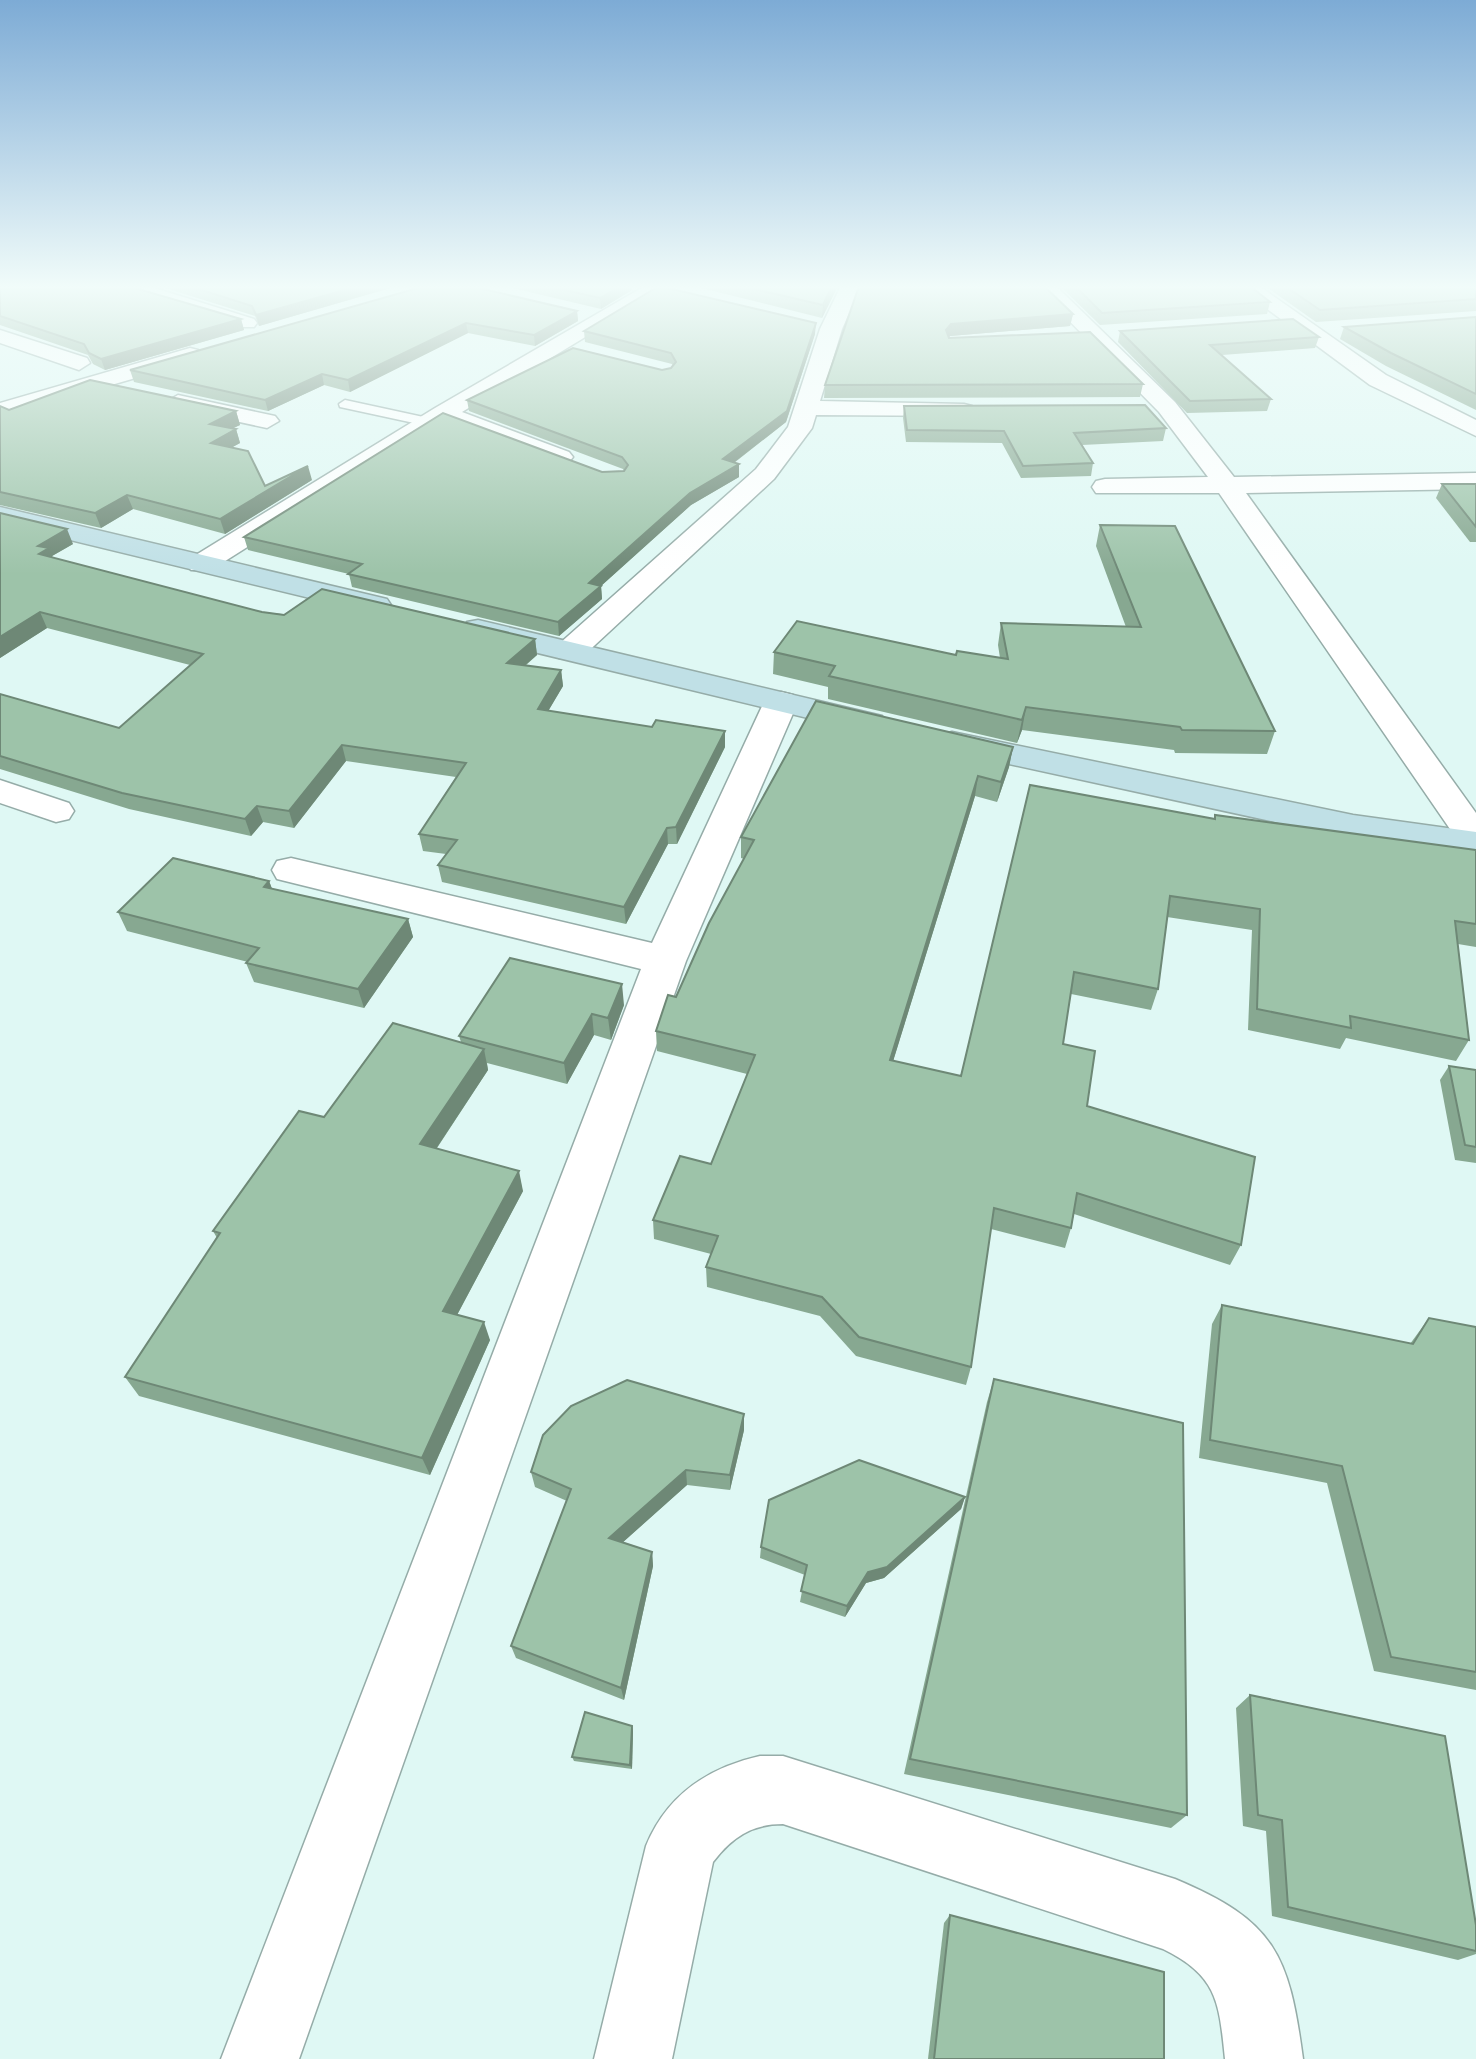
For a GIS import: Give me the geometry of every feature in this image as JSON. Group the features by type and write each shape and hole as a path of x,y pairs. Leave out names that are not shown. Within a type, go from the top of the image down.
{"street":[{"path":"0,410 97,382"},
{"path":"201,564 496,382"},
{"path":"570,651 765,474 800,428 812,382"},
{"path":"1141,382 1167,407 1227,485 1476,842"},
{"path":"1387,382 1414,400 1476,429"},
{"path":"94,383 267,421"},
{"path":"1414,400 1460,397"},
{"path":"1138,408 1167,407"},
{"path":"806,408 993,411"},
{"path":"436,418 585,466"},
{"path":"1105,487 1476,481"},
{"path":"0,515 401,611"},
{"path":"447,622 907,731 1353,827 1476,842"},
{"path":"260,2059 665,961 781,702"},
{"path":"0,791 56,811"},
{"path":"291,870 665,961"},
{"path":"633,2059 681,1846 699,1823 736,1796 760,1790 783,1790 1175,1916 1220,1940 1240,1963 1257,1999 1264,2059"}],"lane":[{"path":"345,404 436,418"}],"building":[{"path":"84,382 100,382 236,411 210,424 236,429 211,443 248,451 265,486 308,466 220,519 127,495 95,513 0,492 0,406 9,410"},
{"path":"184,382 304,382 265,400"},
{"path":"504,382 797,382 787,411 723,459 739,464 690,493 589,583 601,586 558,622 348,574 362,564 244,537 443,413 602,472 624,471 628,465 622,457 467,400"},
{"path":"826,382 1143,384 825,385"},
{"path":"1171,382 1252,382 1271,399 1190,401"},
{"path":"1451,382 1476,382 1476,394"},
{"path":"1145,405 1166,428 1074,433 1093,463 1023,466 1004,431 907,430 904,406"},
{"path":"1442,484 1476,484 1476,527"},
{"path":"0,513 67,529 38,546 49,548 39,554 262,612 284,615 322,589 535,639 507,663 561,670 538,709 652,727 656,720 725,731 676,827 667,828 624,907 438,865 457,840 419,834 466,763 342,745 289,811 257,806 245,819 122,793 0,756 0,694 119,728 203,654 40,612 0,637"},
{"path":"1100,525 1175,526 1275,731 1182,730 1180,727 1026,707 1022,720 829,676 835,666 774,652 797,621 956,655 957,651 1008,659 1001,623 1141,627"},
{"path":"816,701 1013,747 1001,782 978,776 890,1060 961,1076 1030,785 1215,819 1215,815 1476,850 1476,924 1455,921 1469,1040 1350,1016 1351,1028 1257,1009 1260,909 1170,896 1158,989 1074,972 1063,1044 1095,1051 1087,1106 1255,1157 1241,1245 1077,1193 1071,1228 994,1208 971,1367 859,1337 822,1297 706,1267 718,1236 653,1220 680,1156 711,1164 755,1055 656,1031 668,995 676,997 709,923 754,840 741,837"},
{"path":"173,858 269,881 264,887 408,919 358,989 246,963 259,948 118,912"},
{"path":"510,958 622,984 608,1018 592,1014 564,1063 459,1036"},
{"path":"393,1023 484,1049 420,1144 519,1171 443,1311 484,1322 422,1458 125,1377 220,1233 213,1231 299,1111 324,1117"},
{"path":"1449,1066 1476,1070 1476,1147 1465,1145"},
{"path":"1222,1305 1413,1344 1429,1318 1476,1327 1476,1672 1391,1657 1342,1466 1210,1440"},
{"path":"994,1379 1183,1423 1187,1815 910,1759"},
{"path":"627,1380 744,1414 730,1475 686,1470 609,1538 652,1552 621,1688 511,1646 571,1489 531,1472 543,1435 571,1406"},
{"path":"859,1460 965,1497 887,1567 868,1572 847,1606 801,1591 807,1565 761,1547 769,1500"},
{"path":"1250,1695 1445,1736 1476,1925 1476,1951 1288,1907 1282,1820 1258,1815"},
{"path":"585,1712 632,1726 630,1765 572,1757"},
{"path":"950,1915 1164,1972 1164,2059 934,2059"}]}
